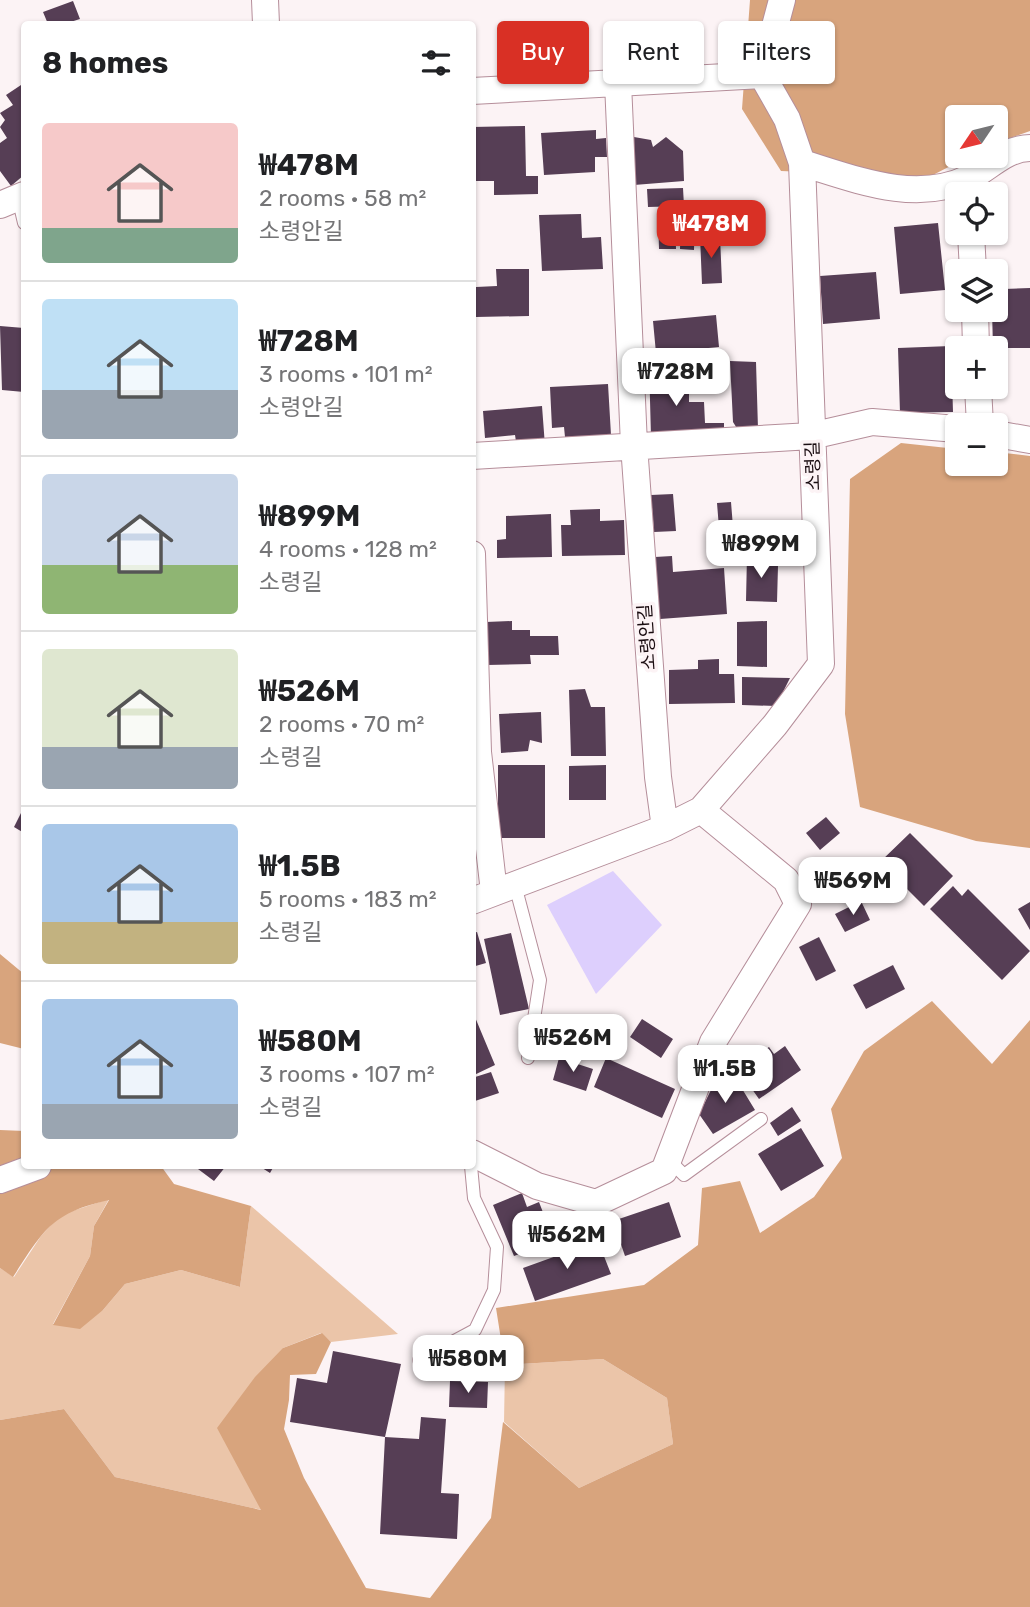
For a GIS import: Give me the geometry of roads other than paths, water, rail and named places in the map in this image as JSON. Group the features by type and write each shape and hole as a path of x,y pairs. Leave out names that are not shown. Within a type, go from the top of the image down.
{"street":[{"path":"265,0 266,21"},
{"path":"776,21 782,0"},
{"path":"476,91 603,84"},
{"name":"소령안길","path":"618,84 634,445 658,777 665,828"},
{"name":"소령길","path":"494,893 665,828 701,810 775,725 821,664 802,163 787,119 767,84"},
{"path":"974,182 1018,148 1030,148"},
{"path":"802,163 874,185 945,189"},
{"path":"476,456 811,436 872,422 945,428"},
{"path":"1008,436 1030,440"},
{"path":"476,759 494,893"},
{"path":"476,1155 537,1186 596,1203 664,1171 713,1042 798,904 786,880 701,810"},
{"path":"0,1180 30,1169"}],"lane":[{"path":"494,893 540,980 528,1058"},
{"path":"668,1160 684,1175 761,1119"},
{"path":"419,1360 475,1330 494,1290 497,1247 474,1198 471,1169"}]}
